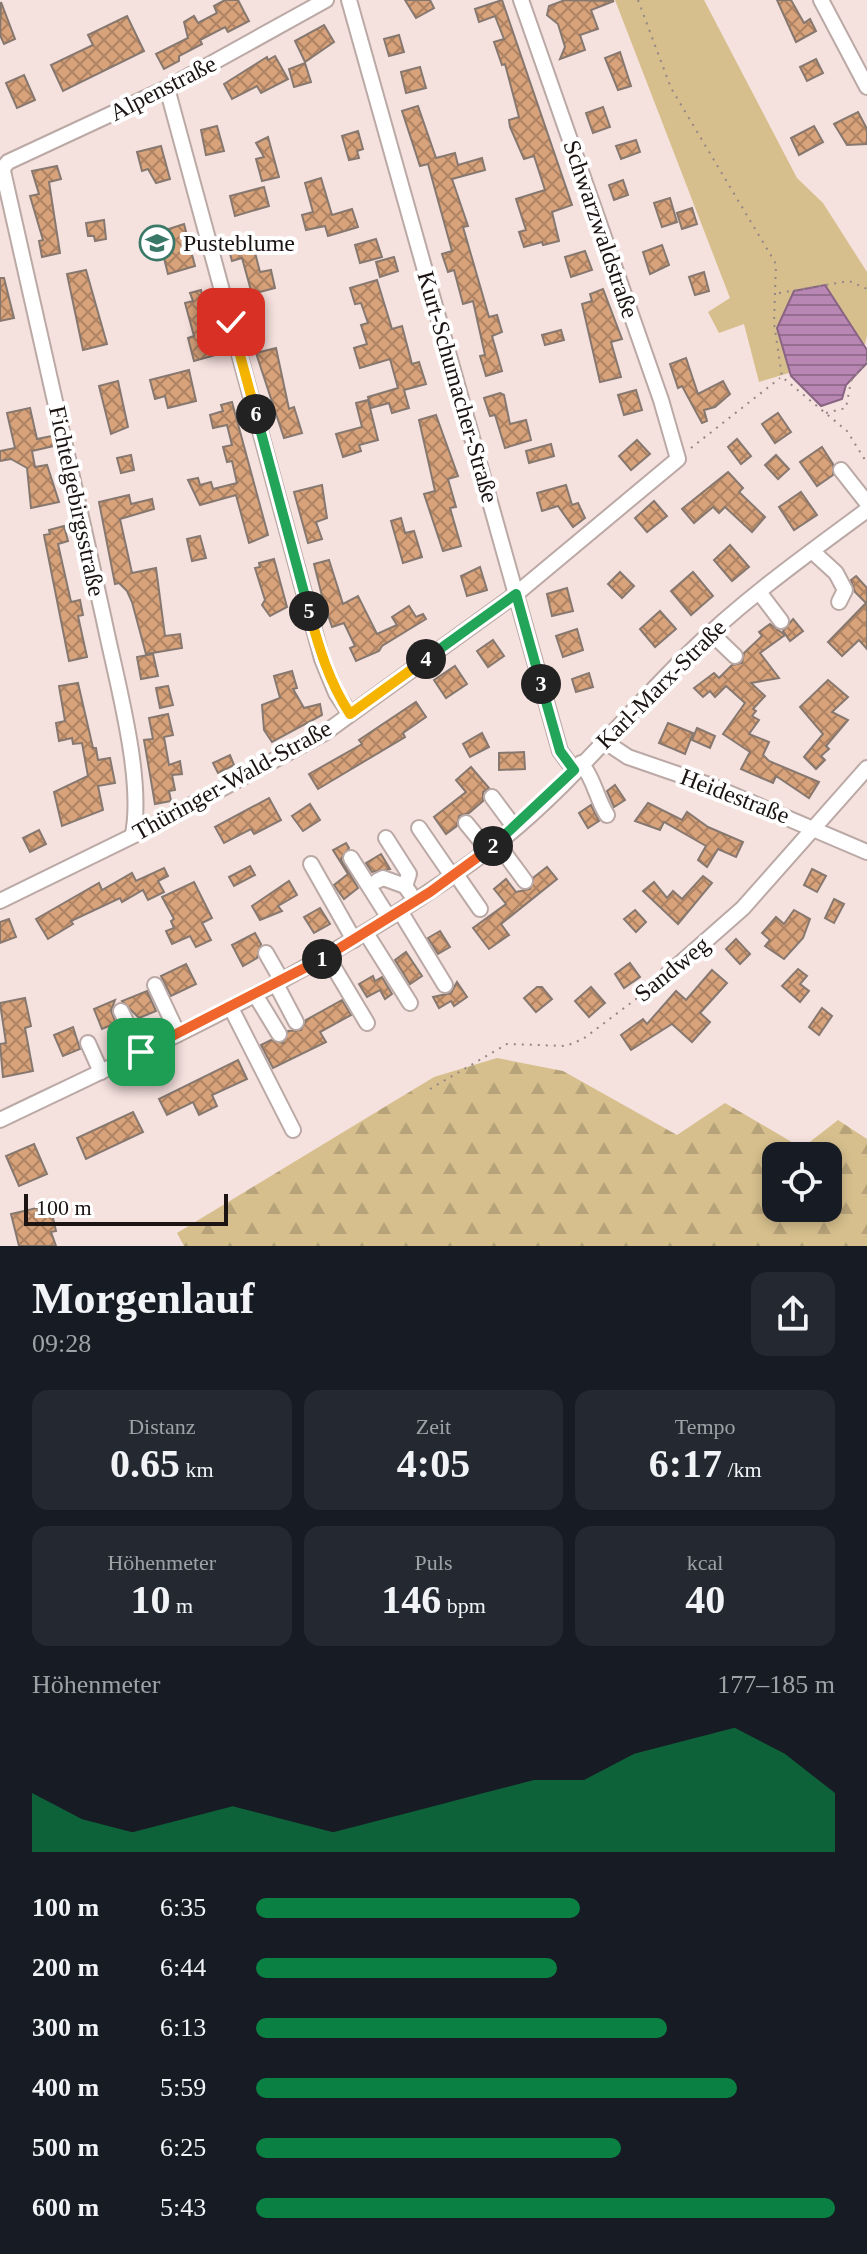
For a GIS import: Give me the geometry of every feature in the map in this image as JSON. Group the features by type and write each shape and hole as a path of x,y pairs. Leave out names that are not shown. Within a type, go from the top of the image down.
{"street":[{"name":"Alpenstraße","path":"1,171 8,162 167,88 326,0"},
{"name":"Kurt-Schumacher-Straße","path":"349,0 560,751 594,782 598,801 607,815"},
{"name":"Schwarzwaldstraße","path":"521,0 661,400 678,459"},
{"path":"821,0 867,87"},
{"path":"167,88 322,659 336,693 350,714"},
{"name":"Fichtelgebirgsstraße","path":"1,171 109,645 134,782 137,812 133,834"},
{"name":"Thüringer-Wald-Straße","path":"0,901 242,779 326,732 516,594 678,459"},
{"path":"841,470 867,503"},
{"name":"Karl-Marx-Straße","path":"0,1120 256,996 360,937 454,875 515,828 711,633 759,592 867,510"},
{"path":"812,551 842,581 845,590 839,602"},
{"path":"759,592 781,621"},
{"path":"711,633 735,656"},
{"name":"Heidestraße","path":"604,741 628,757 814,826 867,852"},
{"name":"Sandweg","path":"667,975 743,908 867,768"},
{"path":"492,797 515,828"},
{"path":"466,823 525,881"},
{"path":"419,828 480,909"},
{"path":"386,838 409,874 405,886"},
{"path":"351,858 445,985"},
{"path":"311,864 360,937 410,1003"},
{"path":"377,881 383,878 405,886 416,901"},
{"path":"266,953 296,1022"},
{"path":"327,956 367,1023"},
{"path":"155,985 178,1034"},
{"path":"256,996 279,1034"},
{"path":"231,1008 293,1130"},
{"path":"121,1011 141,1052"},
{"path":"88,1043 101,1072"}],"path":[{"path":"638,0 671,88 776,264 778,294 774,323 782,377 847,431 867,463"},
{"path":"778,294 849,281 867,289"},
{"path":"826,413 846,408 851,381 867,361"},
{"path":"678,459 782,377"},
{"name":"Sandweg","path":"430,1089 507,1044 566,1046 583,1039 667,975"}],"green space":[{"path":"615,0 704,0 797,178 823,203 867,272 867,336 865,344 853,354 759,382 744,324 719,333 708,312 730,298"},
{"path":"497,1058 563,1071 677,1135 725,1103 792,1142 762,1142 762,1222 842,1222 842,1142 810,1142 838,1120 867,1139 867,1246 184,1246 177,1233 434,1077"}],"shaded area":[{"path":"825,285 867,350 867,363 846,385 842,399 821,406 791,376 777,328 794,291"}],"building":[{"path":"225,0 238,0 249,21 228,32 225,27 200,40 202,44 179,56 179,61 164,69 156,54 188,38 184,22 194,16 198,23 217,13 214,6"},
{"path":"405,0 430,0 434,8 416,18"},
{"path":"502,0 572,205 552,212 559,241 543,245 542,242 524,247 519,232 526,230 516,199 545,190 534,156 524,159 510,127 509,120 519,117 505,64 502,65 494,42 504,39 495,16 479,22 475,9"},
{"path":"565,0 614,1 591,10 598,29 580,35 585,50 560,59 565,47 558,24 547,15 549,6"},
{"path":"777,0 791,0 804,23 810,19 816,31 796,42"},
{"path":"1,2 15,39 4,44 0,35"},
{"path":"127,16 144,51 63,91 51,65 93,45 88,35"},
{"path":"324,25 334,42 305,62 295,41"},
{"path":"399,35 404,52 389,56 384,39"},
{"path":"620,52 631,86 618,90 605,58"},
{"path":"275,56 288,79 261,93 257,86 232,99 224,84 267,57 268,60"},
{"path":"816,59 823,73 807,81 800,67"},
{"path":"305,63 311,82 294,87 289,69"},
{"path":"420,67 426,88 406,93 401,72"},
{"path":"24,75 35,100 17,108 6,83"},
{"path":"418,106 436,158 455,153 458,165 482,158 485,170 452,179 468,226 463,227 489,317 497,315 502,332 492,336 502,371 486,376 480,356 485,355 473,301 463,304 454,270 448,272 442,254 452,251 428,164 420,166 402,111"},
{"path":"603,107 610,127 593,133 586,113"},
{"path":"858,112 867,129 867,144 847,145 834,124"},
{"path":"217,126 224,151 206,155 201,130"},
{"path":"814,126 823,142 799,155 791,138"},
{"path":"358,131 363,149 357,151 359,158 349,160 342,136"},
{"path":"268,137 279,177 262,181 256,159 264,157 256,143"},
{"path":"636,140 640,152 621,159 616,146"},
{"path":"161,146 170,179 156,183 148,169 142,171 137,152"},
{"path":"57,166 61,179 49,182 60,253 42,257 39,241 43,240 30,196 39,194 32,171"},
{"path":"321,178 332,215 352,209 358,227 328,236 325,226 306,230 302,215 313,212 305,183"},
{"path":"623,180 628,195 614,200 609,185"},
{"path":"264,187 269,206 235,216 230,196"},
{"path":"670,198 677,222 662,227 654,203"},
{"path":"692,208 697,224 682,229 677,213"},
{"path":"104,220 106,239 95,241 94,236 88,236 86,223"},
{"path":"184,224 195,266 168,274 161,246 151,249 147,236"},
{"path":"251,237 260,272 271,270 275,288 252,294 242,258 232,261 227,243"},
{"path":"376,239 382,257 360,263 355,245"},
{"path":"662,245 669,265 650,274 643,252"},
{"path":"585,251 592,270 571,277 565,257"},
{"path":"394,257 398,271 380,277 376,262"},
{"path":"86,270 107,344 83,350 67,274"},
{"path":"704,272 709,291 695,295 689,277"},
{"path":"0,278 4,278 14,318 0,321"},
{"path":"377,280 392,329 402,326 412,364 419,362 426,384 404,390 409,408 392,413 389,403 371,408 368,397 398,388 390,359 360,368 354,348 367,344 361,325 368,323 361,303 355,304 350,288"},
{"path":"603,289 622,339 611,342 621,377 600,382 582,304 592,301 590,294"},
{"path":"201,290 211,334 216,336 210,345 226,352 194,361 188,338 194,336 185,303 193,301 190,293"},
{"path":"561,330 564,340 545,345 542,335"},
{"path":"276,348 289,409 294,407 302,433 284,438 256,353"},
{"path":"686,358 698,394 723,381 730,394 715,407 704,410 707,421 702,423 682,386 678,388 670,364"},
{"path":"189,370 196,401 168,408 165,396 155,399 150,380"},
{"path":"118,381 128,427 111,434 99,386"},
{"path":"636,390 642,410 624,415 618,395"},
{"path":"500,393 504,395 510,424 526,420 531,440 505,448 495,415 490,416 484,398"},
{"path":"368,400 378,440 359,445 361,451 343,457 336,434 362,427 356,403"},
{"path":"232,402 268,535 249,543 236,495 200,505 188,480 198,478 200,485 211,482 213,489 237,483 232,461 227,462 223,447 232,445 227,425 213,428 210,415 223,411 221,405"},
{"path":"30,408 37,439 52,436 54,446 32,451 35,467 47,465 59,502 31,508 27,468 11,459 0,461 0,451 15,448 7,413"},
{"path":"778,413 791,432 775,443 762,424"},
{"path":"436,415 458,476 448,479 456,507 450,508 461,546 443,551 424,494 435,491 419,420"},
{"path":"737,439 751,456 741,464 728,447"},
{"path":"637,440 650,454 631,470 619,456"},
{"path":"551,444 554,456 529,463 526,451"},
{"path":"822,447 833,464 833,475 817,486 800,462"},
{"path":"131,455 134,470 121,473 117,458"},
{"path":"776,455 789,469 778,479 765,465"},
{"path":"728,472 743,488 739,492 765,517 752,532 725,507 719,513 713,507 694,523 682,509"},
{"path":"322,485 327,518 316,522 322,539 308,543 294,492"},
{"path":"566,485 572,505 578,503 585,518 573,527 558,506 542,511 537,493"},
{"path":"801,492 817,515 794,530 779,507"},
{"path":"129,495 131,504 152,499 154,509 120,519 132,573 156,568 165,636 180,634 182,648 146,654 132,602 127,591 119,583 115,584 99,502"},
{"path":"654,501 667,516 647,532 635,518"},
{"path":"401,518 405,533 414,531 422,557 403,563 391,521"},
{"path":"64,526 68,541 58,544 71,602 80,600 83,615 78,616 87,657 69,661 44,535 50,534 49,530"},
{"path":"200,536 206,558 192,561 187,539"},
{"path":"730,545 749,567 732,581 714,560"},
{"path":"274,559 287,607 270,616 262,605 265,600 255,568 260,567 259,563"},
{"path":"329,560 343,604 358,596 377,634 397,625 392,617 409,606 416,617 423,614 426,619 382,646 379,651 356,661 350,648 355,646 344,623 332,627 323,600 314,564"},
{"path":"480,567 487,590 467,596 461,576"},
{"path":"620,572 634,586 622,598 608,584"},
{"path":"693,572 713,596 691,615 671,591"},
{"path":"856,576 867,588 867,649 859,640 842,656 828,642 866,603 855,592 851,580"},
{"path":"567,588 573,611 552,616 547,594"},
{"path":"660,611 676,629 655,647 640,629"},
{"path":"793,619 803,631 790,641 783,631"},
{"path":"770,624 785,635 760,653 779,678 751,683 765,696 753,709 756,711 752,716 759,720 749,734 769,742 763,755 769,761 819,782 809,798 776,776 773,783 741,769 750,752 723,734 745,703 726,686 715,697 710,691 703,697 694,688 714,673 719,678 732,665 742,663 744,653 762,636 759,632"},
{"path":"577,629 583,650 563,657 556,636"},
{"path":"493,640 504,656 488,667 477,651"},
{"path":"153,654 158,676 141,679 137,657"},
{"path":"455,666 467,684 446,698 434,680"},
{"path":"292,671 297,688 293,689 304,708 320,704 322,715 272,742 264,730 262,705 280,698 274,676"},
{"path":"589,673 593,687 576,692 572,679"},
{"path":"828,680 848,697 832,712 848,720 826,746 829,749 821,756 825,760 816,769 804,757 823,734 800,707"},
{"path":"78,683 93,748 96,748 98,760 110,758 115,783 98,786 103,810 62,826 54,792 88,776 82,743 73,744 72,738 59,741 56,723 65,721 59,686"},
{"path":"168,686 173,705 160,708 156,688"},
{"path":"416,702 426,717 403,733 405,737 318,789 309,774 362,744 359,740"},
{"path":"168,714 173,735 164,737 169,765 180,761 182,774 172,775 175,790 169,791 171,801 155,804 144,740 153,739 149,718"},
{"path":"668,723 693,733 685,754 659,743"},
{"path":"697,728 715,736 710,748 692,740"},
{"path":"482,733 489,747 470,757 463,744"},
{"path":"524,752 525,769 499,770 499,753"},
{"path":"230,755 234,765 218,773 213,763"},
{"path":"471,767 489,788 483,792 483,801 469,813 459,816 457,826 446,834 434,817 466,792 456,780"},
{"path":"615,785 625,800 614,807 607,791"},
{"path":"269,798 281,820 254,834 251,829 224,843 215,827"},
{"path":"648,803 682,820 687,812 708,827 743,842 736,857 718,849 707,867 698,860 706,846 664,822 660,830 635,821"},
{"path":"310,804 320,820 303,831 292,816"},
{"path":"591,805 599,821 588,828 579,813"},
{"path":"39,830 46,844 30,852 23,838"},
{"path":"346,843 349,848 341,859 358,888 344,899 334,885 348,874 333,850"},
{"path":"381,854 390,869 372,872 366,863"},
{"path":"250,866 255,875 234,886 229,877"},
{"path":"547,867 557,879 501,924 509,935 489,949 473,928 506,904 494,889 506,879 516,892 530,889 534,877"},
{"path":"164,868 168,876 158,881 164,892 148,900 143,890 122,902 120,898 71,921 73,924 48,939 36,919 99,883 102,890 132,873 136,881"},
{"path":"812,869 826,876 817,892 804,885"},
{"path":"703,876 712,883 678,924 643,891 654,882 667,898 673,891 682,899"},
{"path":"289,881 297,895 278,906 282,911 260,920 252,906"},
{"path":"194,882 212,918 202,923 211,940 196,947 190,936 172,944 166,931 174,928 171,921 174,919 162,897"},
{"path":"834,899 844,904 834,923 825,918"},
{"path":"320,908 330,924 314,933 304,917"},
{"path":"635,910 646,922 636,932 624,919"},
{"path":"794,910 810,919 803,938 784,959 765,946 770,940 762,933 776,917 784,924"},
{"path":"9,919 16,937 0,943 0,922"},
{"path":"440,931 450,947 438,954 428,938"},
{"path":"255,933 261,944 257,958 243,966 232,945"},
{"path":"736,939 750,954 740,964 726,949"},
{"path":"406,952 422,976 410,984 395,960"},
{"path":"630,963 640,977 624,988 615,974"},
{"path":"186,964 196,984 171,996 161,976"},
{"path":"798,969 807,976 800,984 809,991 800,1002 782,986"},
{"path":"712,970 727,983 700,1013 710,1022 692,1042 672,1024 631,1050 621,1035 643,1019 647,1024 676,991 686,1000"},
{"path":"373,976 375,981 382,977 392,994 385,999 380,990 367,997 359,984"},
{"path":"457,982 467,997 454,1006 451,1001 439,1008 433,997 451,993"},
{"path":"537,987 542,987 552,999 536,1012 524,998"},
{"path":"591,987 605,1003 589,1017 575,1001"},
{"path":"147,991 156,1011 139,1018 122,1001"},
{"path":"25,998 31,1026 25,1028 33,1071 3,1077 0,1044 6,1043 0,1003"},
{"path":"115,1000 111,1011 116,1023 102,1029 94,1009"},
{"path":"342,1000 351,1015 320,1032 326,1042 273,1068 261,1045 271,1040 283,1043 288,1031 301,1030 306,1020"},
{"path":"822,1008 832,1016 819,1035 809,1027"},
{"path":"73,1027 80,1049 63,1056 54,1035"},
{"path":"238,1060 247,1079 212,1095 217,1106 199,1115 193,1102 167,1115 159,1099"},
{"path":"133,1112 143,1132 86,1159 77,1138"},
{"path":"34,1144 47,1174 19,1186 6,1156"},
{"path":"50,1205 56,1231 51,1232 56,1246 19,1246 11,1214"}],"place":[{"name":"Pusteblume","path":"157,243"}],"route":[{"path":"141,1052 256,996 430,892 515,828 574,770 560,751 516,594 350,714 336,693 322,659 231,322"}]}
